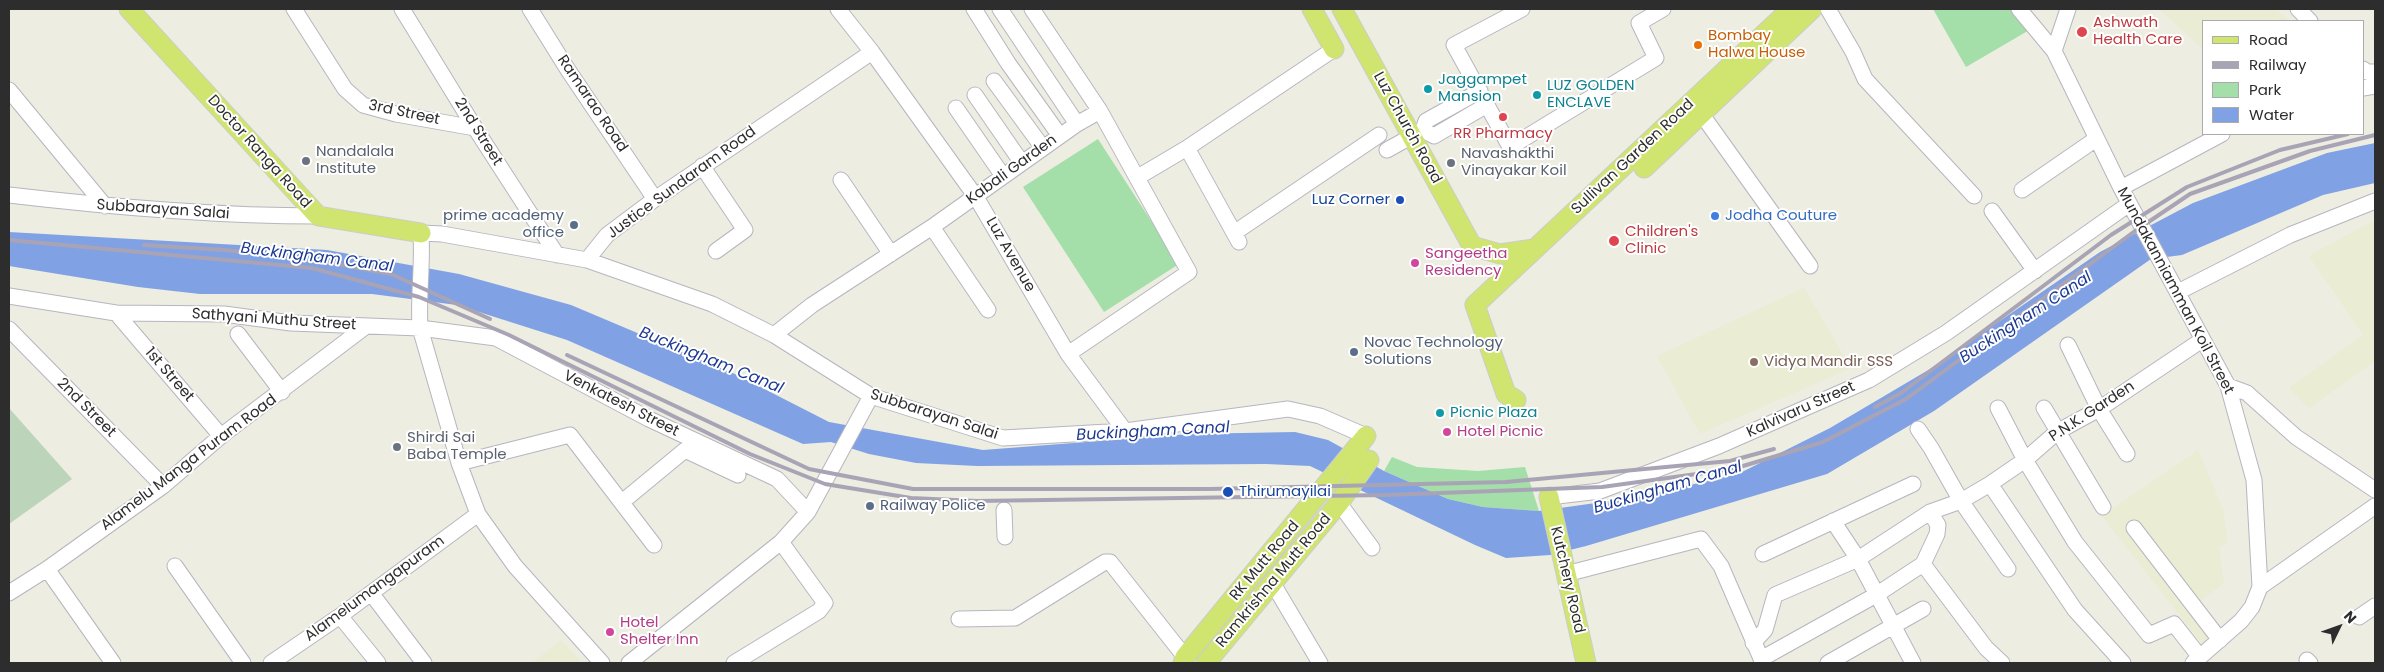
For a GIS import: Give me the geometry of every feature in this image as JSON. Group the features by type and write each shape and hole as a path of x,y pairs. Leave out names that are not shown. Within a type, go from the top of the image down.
{"main road":[{"name":"Doctor Ranga Road","path":"129,9 318,216 421,233"},
{"path":"1312,9 1334,49"},
{"name":"Luz Church Road","path":"1342,9 1417,133 1472,246 1500,254 1534,249"},
{"name":"Sullivan Garden Road","path":"1516,400 1506,394 1475,305 1534,249 1697,108 1791,9"},
{"path":"1644,168 1697,108 1812,9"},
{"name":"RK Mutt Road","path":"1340,500 1362,456 1366,436"},
{"name":"RK Mutt Road","path":"1184,660 1314,502 1362,456"},
{"name":"Ramkrishna Mutt Road","path":"1206,663 1340,500"},
{"name":"Kutchery Road","path":"1550,502 1586,663"}],"street":[{"name":"3rd Street","path":"294,9 345,89 363,105 396,114 475,128"},
{"name":"2nd Street","path":"402,9 475,128 557,255"},
{"name":"Ramarao Road","path":"530,9 568,70 655,199"},
{"name":"Luz Avenue","path":"838,9 872,52 976,197 1068,354 1125,430"},
{"path":"974,9 1008,63 1060,136"},
{"path":"1000,9 1077,124"},
{"path":"1032,9 1100,111 1189,272 1068,354"},
{"path":"1522,9 1454,45 1508,144 1513,146 1656,58 1638,23 1663,9"},
{"path":"1828,9 1853,52 1865,79 1974,196"},
{"name":"Mundakanniamman Koil Street","path":"2020,9 2054,51 2120,188 2228,386 2254,480 2260,587 2252,607 2242,621 2196,661"},
{"path":"2054,51 2068,9"},
{"path":"2298,9 2309,20"},
{"path":"1138,178 1187,148 1334,49"},
{"name":"Justice Sundaram Road","path":"587,260 607,235 655,199 872,52"},
{"path":"994,81 1042,148"},
{"path":"9,90 104,206"},
{"path":"1387,150 1417,133 1426,121 1480,91"},
{"path":"975,95 1022,163"},
{"path":"1417,133 1434,136 1487,105"},
{"path":"956,108 1003,176"},
{"path":"1697,108 1810,266"},
{"name":"Kabali Garden","path":"774,336 812,305 932,227 1042,148 1100,111"},
{"path":"1187,148 1237,237 1379,135"},
{"path":"2120,188 2220,135"},
{"path":"2022,190 2096,139"},
{"path":"702,166 745,230 716,251"},
{"path":"841,180 891,254"},
{"name":"Subbarayan Salai","path":"9,195 104,206 250,216 318,216"},
{"path":"2178,292 2290,235 2375,201"},
{"name":"Kalvivaru Street","path":"1550,502 1600,491 1720,446 1869,380 1946,333 2129,204"},
{"path":"1992,211 2035,271"},
{"path":"932,227 988,310"},
{"path":"587,260 442,234 421,233 423,259 419,308 420,328 459,463 478,514 515,566 602,663"},
{"name":"Subbarayan Salai","path":"587,260 712,304 774,336 867,402 1003,438 1125,430 1288,409 1320,416 1366,436"},
{"name":"Sathyani Muthu Street","path":"9,296 116,313 224,314 291,323 420,328"},
{"name":"1st Street","path":"116,313 221,436"},
{"name":"Alamelu Manga Puram Road","path":"9,593 47,569 163,486 221,436 282,392 365,327"},
{"name":"Venkatesh Street","path":"420,328 496,338 649,419 777,479 810,508"},
{"name":"2nd Street","path":"9,329 163,486"},
{"path":"238,334 282,392"},
{"name":"P.N.K. Garden","path":"1753,643 1765,630 1775,595 1858,559 1930,512 1961,501 1990,484 2025,460 2057,432 2099,409 2202,340"},
{"path":"2068,345 2099,409 2127,454"},
{"path":"2228,386 2247,393 2296,437 2375,490"},
{"path":"629,663 781,542 810,508 867,402"},
{"path":"1998,408 2025,460 2075,542 2149,634 2174,624 2196,661"},
{"path":"2044,408 2103,507"},
{"path":"1918,429 1961,501 2008,569"},
{"path":"459,463 570,435 654,545"},
{"path":"622,502 685,450 738,475"},
{"path":"1763,554 1913,484"},
{"path":"1990,484 2075,610 2123,663"},
{"path":"1340,500 1372,548"},
{"path":"2260,587 2375,506"},
{"path":"1004,510 1005,537"},
{"path":"1565,569 1701,539 1721,566 1762,661 1876,595 1923,564 1937,534 1938,525 1930,512"},
{"name":"Alamelumangapuram","path":"271,663 340,616 478,514"},
{"path":"1833,521 1858,559 1913,663"},
{"path":"2134,528 2220,640"},
{"path":"734,663 820,611 824,603 781,542"},
{"path":"959,619 1015,618 1105,562 1110,562 1184,660"},
{"path":"1923,564 1986,648 2002,663"},
{"path":"175,566 242,663"},
{"path":"47,569 112,663"},
{"path":"1272,582 1320,663"},
{"path":"371,593 424,663"},
{"path":"2359,617 2375,606"},
{"path":"1828,663 1923,609"},
{"path":"340,616 378,663"}],"shaded area":[{"path":"2159,9 2276,9 2288,20 2202,20 2202,48"},
{"path":"2375,220 2375,361 2309,408 2289,388 2363,335 2309,256"},
{"name":"Vidya Mandir SSS","path":"1804,288 1851,368 1700,434 1657,356"},
{"path":"9,408 72,479 9,524"},
{"path":"2198,450 2223,509 2228,542 2219,547 2224,583 2199,602 2221,631 2203,645 2102,516"},
{"path":"561,640 582,663 532,663"}],"green space":[{"path":"1933,9 2015,9 2031,29 1966,67"},
{"path":"1098,139 1179,264 1104,312 1023,187"},
{"path":"1392,457 1417,467 1478,471 1525,467 1539,511 1483,507 1448,499 1384,471"}],"water":[{"name":"Buckingham Canal","path":"2375,143 2375,183 2323,195 2182,255 2151,259 1934,411 1827,474 1586,546 1550,555 1506,558 1310,466 1266,464 977,466 916,463 869,454 831,442 803,444 567,340 457,305 372,294 200,294 138,287 9,266 9,232 327,250 459,274 571,305 737,375 829,422 983,450 1190,434 1295,432 1328,440 1384,471 1448,499 1483,507 1539,511 1638,497 1738,474 1830,428 1930,369 2100,252 2193,203 2327,153"}],"railway":[{"path":"1875,407 1901,393 2111,235 2187,187 2280,150 2344,135"},
{"path":"9,240 312,268 419,297 509,335 750,454 825,484 911,498 977,501 1386,495 1602,487 1733,469 1823,442 1906,399 2135,231 2190,194 2310,151 2375,135"},
{"path":"144,245 225,250 320,261 391,274 490,319"},
{"path":"567,355 809,469 913,489 1210,489 1506,482 1730,461 1774,449"}],"place":[{"name":"Ashwath Health Care","path":"2082,32"},
{"name":"Bombay Halwa House","path":"1698,45"},
{"name":"Jaggampet Mansion","path":"1428,89"},
{"name":"LUZ GOLDEN ENCLAVE","path":"1537,95"},
{"name":"RR Pharmacy","path":"1503,117"},
{"name":"Nandalala Institute","path":"306,161"},
{"name":"Navashakthi Vinayakar Koil","path":"1451,163"},
{"name":"Luz Corner","path":"1400,200"},
{"name":"Jodha Couture","path":"1715,216"},
{"name":"prime academy office","path":"574,225"},
{"name":"Children's Clinic","path":"1614,241"},
{"name":"Sangeetha Residency","path":"1415,263"},
{"name":"Novac Technology Solutions","path":"1354,352"},
{"name":"Vidya Mandir SSS","path":"1754,362"},
{"name":"Picnic Plaza","path":"1440,413"},
{"name":"Hotel Picnic","path":"1447,432"},
{"name":"Shirdi Sai Baba Temple","path":"397,447"},
{"name":"Thirumayilai","path":"1228,492"},
{"name":"Railway Police","path":"870,506"},
{"name":"Hotel Shelter Inn","path":"610,632"}]}
